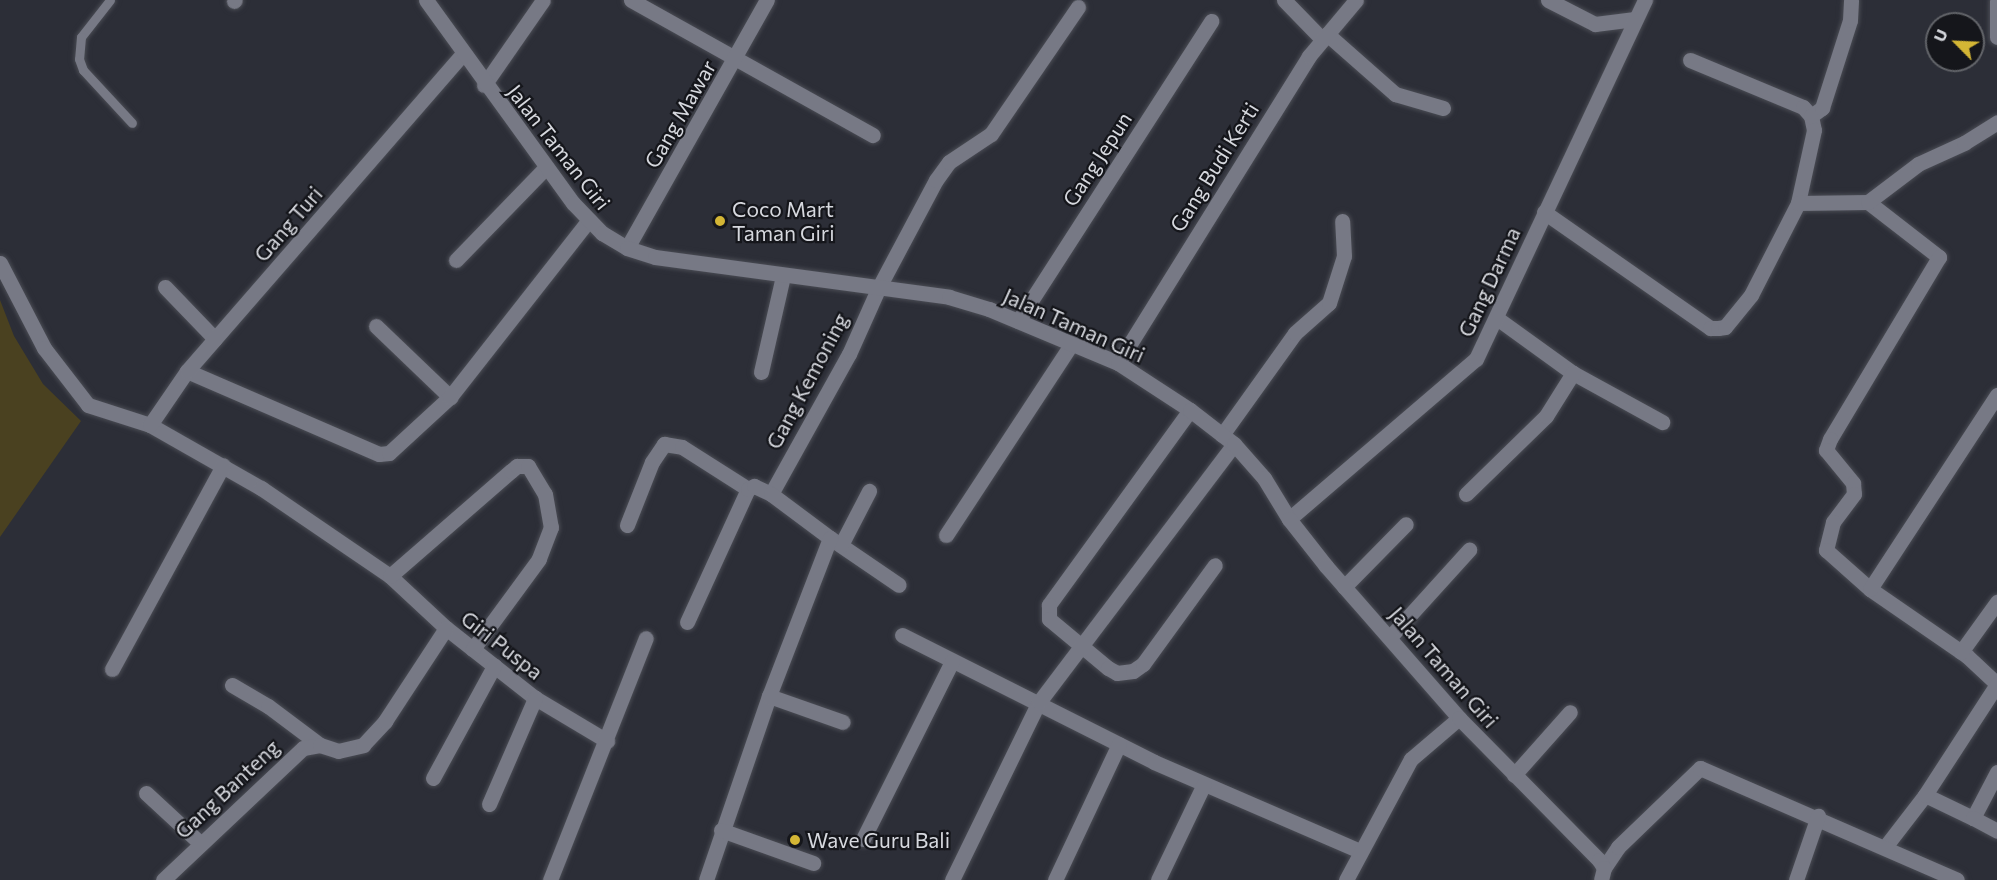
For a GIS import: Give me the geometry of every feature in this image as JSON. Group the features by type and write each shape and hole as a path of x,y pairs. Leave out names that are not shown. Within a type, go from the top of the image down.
{"street":[{"name":"Jalan Taman Giri","path":"426,0 484,85 545,168 589,220 627,248 655,257 949,297 1018,321 1118,363 1190,410 1228,440 1264,478 1289,519 1344,587 1459,718 1570,828 1603,874"},
{"path":"484,85 543,0"},
{"path":"631,0 735,61 873,135"},
{"name":"Gang Mawar","path":"627,248 735,61 767,0"},
{"path":"1284,0 1395,94 1443,108"},
{"name":"Gang Budi Kerti","path":"1118,363 1246,154 1324,36 1356,0"},
{"path":"1548,0 1595,24 1635,19"},
{"name":"Gang Darma","path":"1289,519 1476,359 1498,319 1544,212 1621,58 1635,19 1646,0"},
{"path":"1811,116 1822,108 1850,20 1851,0"},
{"path":"1997,1 1997,37"},
{"name":"Gang Kemoning","path":"771,494 849,354 879,287 949,162 991,134 1078,7"},
{"name":"Gang Jepun","path":"1018,321 1211,21"},
{"name":"Gang Turi","path":"150,425 187,371 464,54"},
{"path":"1544,212 1710,328 1725,327 1751,295 1798,203 1814,130 1811,116 1803,107 1690,60"},
{"path":"1798,203 1868,202 1918,164 1964,143 1997,122"},
{"path":"456,260 545,168"},
{"path":"1868,202 1939,257 1826,450 1853,483 1854,494 1833,522 1826,550 1870,589 1961,652 1997,684 1925,795 1885,847"},
{"path":"187,371 379,454 395,449 450,397 589,220"},
{"path":"952,880 1039,702 1083,649 1228,440 1295,333 1329,303 1344,256 1342,221"},
{"name":"Giri Puspa","path":"0,263 44,348 82,398 100,411 150,425 223,465 390,576 446,628 535,698 607,741"},
{"path":"761,372 783,276"},
{"path":"165,287 215,339"},
{"path":"1498,319 1573,373 1662,422"},
{"path":"376,326 450,397"},
{"path":"946,536 1072,343"},
{"path":"1466,494 1546,416 1573,373"},
{"path":"1870,589 1997,395"},
{"path":"1190,410 1049,605 1049,619 1083,649 1117,673 1133,671 1143,664 1215,565"},
{"path":"627,525 652,462 664,444 682,447 748,489"},
{"path":"112,669 223,465"},
{"path":"390,576 517,466 528,466 536,474 551,514 551,527 539,559 473,649"},
{"path":"687,622 748,489 754,486 771,494 899,585"},
{"path":"706,880 720,830 769,696 836,541 869,491"},
{"path":"1344,587 1406,524"},
{"path":"1390,637 1469,550"},
{"path":"1961,652 1997,602"},
{"path":"232,685 268,706 320,745 350,750 375,735 446,628"},
{"path":"902,634 1119,744 1360,852"},
{"path":"550,880 646,638"},
{"path":"863,839 952,661"},
{"path":"434,778 494,666"},
{"path":"769,696 843,722"},
{"path":"489,804 535,698"},
{"path":"1514,775 1570,712"},
{"path":"1346,880 1411,759 1459,718"},
{"path":"1055,880 1119,744"},
{"name":"Gang Banteng","path":"163,880 286,760 303,748 320,745"},
{"path":"1603,874 1618,847 1700,768 1818,816 1957,880"},
{"path":"1973,818 1997,772"},
{"path":"1158,880 1204,784"},
{"path":"146,793 200,843"},
{"path":"1925,795 1997,831"},
{"path":"1796,880 1818,816"},
{"path":"720,830 813,863"}],"lane":[{"path":"110,0 81,37 79,59 83,70 132,123"}],"shaded area":[{"path":"0,300 14,336 43,384 81,421 0,537"}],"place":[{"name":"Coco Mart Taman Giri","path":"720,221"},
{"name":"Wave Guru Bali","path":"795,840"}]}
